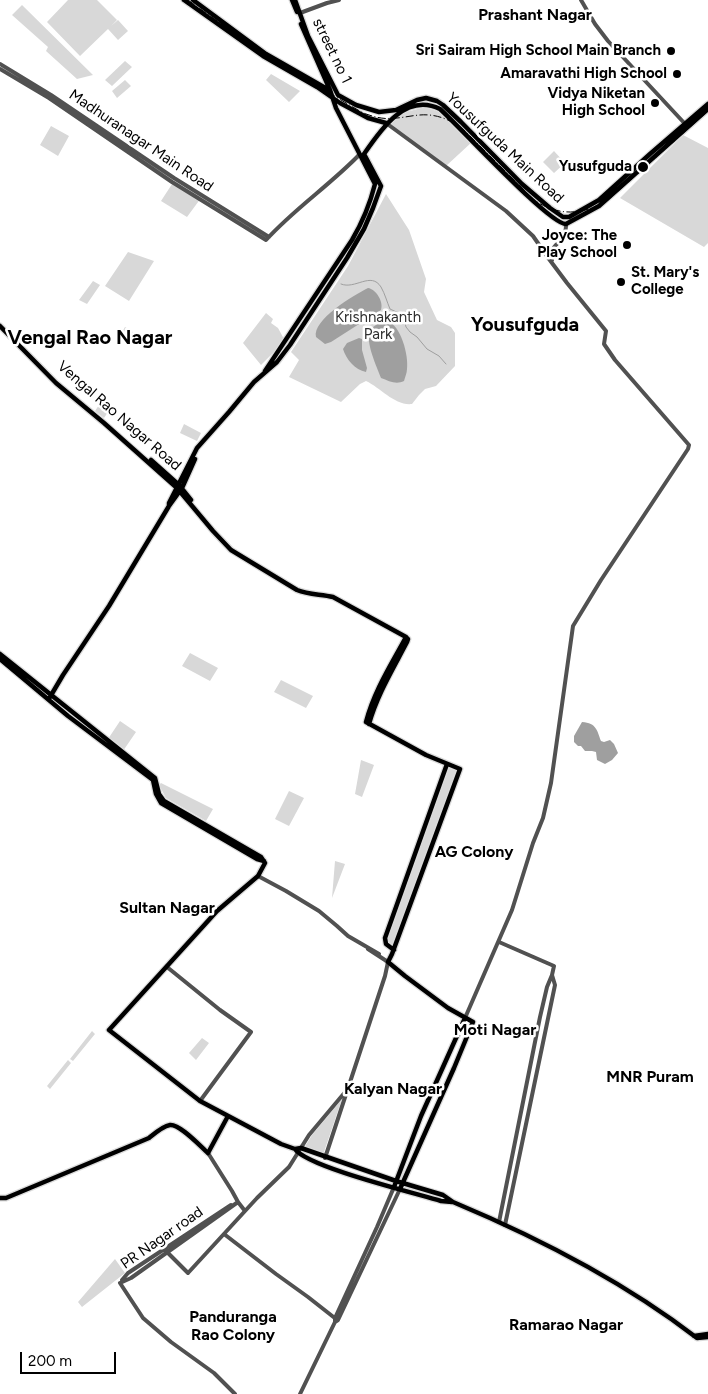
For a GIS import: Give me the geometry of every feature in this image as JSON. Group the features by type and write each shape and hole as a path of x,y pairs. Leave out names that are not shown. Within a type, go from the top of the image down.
{"main road":[{"path":"184,0 263,56 333,99 368,118 386,123"},
{"path":"193,0 266,54 338,95"},
{"name":"street no 1","path":"294,0 309,40 338,95 356,105 379,112 398,111"},
{"name":"street no 1","path":"294,0 336,108 372,179 378,185"},
{"name":"Yousufguda Main Road","path":"398,111 423,104 432,105 448,112 522,184 550,208 563,217 569,217 599,200 686,125 708,109"},
{"name":"Yousufguda Main Road","path":"448,112 534,202 554,220 566,224 599,206 708,104"},
{"path":"50,697 169,506 200,449 199,446 264,372 360,227 378,185 364,154 386,123 398,111"},
{"name":"Vengal Rao Nagar Road","path":"0,325 57,382 179,488 234,552 297,590 333,597 406,637 408,639 407,642 383,687 367,723 426,755 447,764"},
{"path":"0,654 50,697 68,716 153,780 156,794 161,803 257,859 264,861 258,876 217,911 109,1030 200,1101 282,1144 443,1195 453,1202 499,1222 588,1267 659,1310 694,1336 700,1338 708,1336"},
{"path":"0,659 50,697"},
{"path":"393,952 386,944 385,938 447,764 460,769 390,962 402,970 410,980 472,1022 454,1068 400,1188"},
{"path":"394,1187 421,1116 464,1018"},
{"path":"0,1198 6,1198 150,1138 169,1125 176,1126 208,1153 228,1116"},
{"path":"298,1149 298,1154 363,1179 441,1201 453,1202"}],"street":[{"path":"300,13 340,0"},
{"path":"581,0 595,24 608,41 686,125"},
{"name":"Madhuranagar Main Road","path":"0,64 52,95 174,178 267,238"},
{"name":"Madhuranagar Main Road","path":"0,69 49,98 172,182 267,238"},
{"path":"386,123 506,211 536,238 546,255 603,327"},
{"path":"267,238 359,155"},
{"path":"464,1018 513,908 539,825 543,818 551,783 573,626 688,449 688,445 614,360 604,344 606,333 603,327 551,259 550,253 552,249 562,240 567,230 566,224"},
{"path":"258,876 320,912 348,936 390,962 325,1158"},
{"path":"499,942 554,966 540,1017 499,1222"},
{"path":"167,967 220,1010 251,1032 200,1101"},
{"path":"505,1225 555,985 552,975"},
{"path":"298,1149 346,1091"},
{"path":"208,1153 245,1211"},
{"path":"166,1250 188,1273 298,1154"},
{"path":"336,1320 394,1187"},
{"path":"300,1394 400,1188"},
{"name":"PR Nagar road","path":"235,1394 214,1373 171,1342 143,1318 120,1283 131,1278 166,1250 238,1202"},
{"path":"224,1234 336,1320"}],"green space":[{"path":"68,0 97,0 117,20 111,26 118,20 128,31 118,40 108,29 80,56 47,22"},
{"path":"22,5 93,75 77,79 46,51 48,47 12,15"},
{"path":"125,61 132,67 112,86 105,80"},
{"path":"271,74 300,91 289,102 266,80"},
{"path":"125,80 131,86 117,98 112,91"},
{"path":"425,107 439,112 472,142 446,166 389,125 399,114"},
{"path":"51,126 69,136 58,156 40,145"},
{"path":"683,135 708,148 708,243 704,247 620,198"},
{"path":"554,151 565,163 554,173 543,162"},
{"path":"174,181 201,198 187,217 161,201"},
{"name":"Krishnakanth Park","path":"386,194 409,230 426,279 424,292 437,320 451,327 455,333 455,366 436,386 425,389 412,404 406,404 394,399 366,381 360,384 341,402 289,377 299,360 291,352 348,266"},
{"path":"128,252 154,261 129,301 105,286"},
{"path":"93,281 100,285 87,304 79,300"},
{"path":"266,313 273,319 271,323 278,328 284,339 261,365 243,343"},
{"path":"125,327 136,334 132,340 121,334"},
{"path":"99,405 110,409 104,418 95,411"},
{"path":"184,424 201,433 197,441 180,433"},
{"path":"190,653 218,668 210,681 182,666"},
{"path":"281,680 313,696 306,708 274,692"},
{"path":"120,721 136,732 123,751 108,739"},
{"path":"361,760 374,765 362,797 355,794"},
{"path":"447,764 460,769 394,950 386,944 385,938"},
{"path":"161,783 213,809 206,821 166,798 159,785"},
{"path":"289,791 304,798 289,826 275,819"},
{"path":"335,861 345,864 332,898"},
{"path":"92,1031 95,1034 73,1061 70,1059"},
{"path":"202,1038 209,1043 196,1060 189,1053"},
{"path":"68,1060 71,1063 50,1089 47,1086"},
{"path":"342,1099 323,1155 304,1148 312,1135"},
{"path":"115,1259 125,1273 82,1307 78,1302"}],"shaded area":[{"path":"368,288 379,296 381,310 331,342 325,344 316,337 320,323 327,316 344,302"},
{"path":"387,321 396,328 405,349 407,370 404,381 398,383 381,378 370,348 370,331 376,325"},
{"path":"359,338 362,339 366,372 358,369 346,357 343,349 347,343"},
{"path":"582,722 594,726 601,741 610,740 614,744 618,753 612,760 605,764 597,760 596,752 585,751 574,742 574,736"}],"waterway":[{"path":"341,284 352,285 368,281 377,283 381,287 390,309 403,315 406,327 410,332 446,364"}],"railway":[{"path":"188,0 260,52 363,113 388,119 429,115 452,122 464,130 534,200 562,211 571,212 589,209 608,200 708,111"}],"place":[{"name":"Sri Sairam High School Main Branch","path":"671,51"},
{"name":"Amaravathi High School","path":"677,74"},
{"name":"Vidya Niketan High School","path":"655,103"},
{"name":"Yusufguda","path":"643,167"},
{"name":"Joyce: The Play School","path":"627,245"},
{"name":"St. Mary's College","path":"621,282"}],"district":[{"name":"Prashant Nagar","path":"535,15"},
{"name":"Yousufguda","path":"525,325"},
{"name":"Vengal Rao Nagar","path":"90,338"},
{"name":"AG Colony","path":"474,852"},
{"name":"Sultan Nagar","path":"167,908"},
{"name":"Moti Nagar","path":"495,1030"},
{"name":"MNR Puram","path":"650,1077"},
{"name":"Kalyan Nagar","path":"393,1089"},
{"name":"Ramarao Nagar","path":"566,1325"},
{"name":"Panduranga Rao Colony","path":"233,1326"}]}
